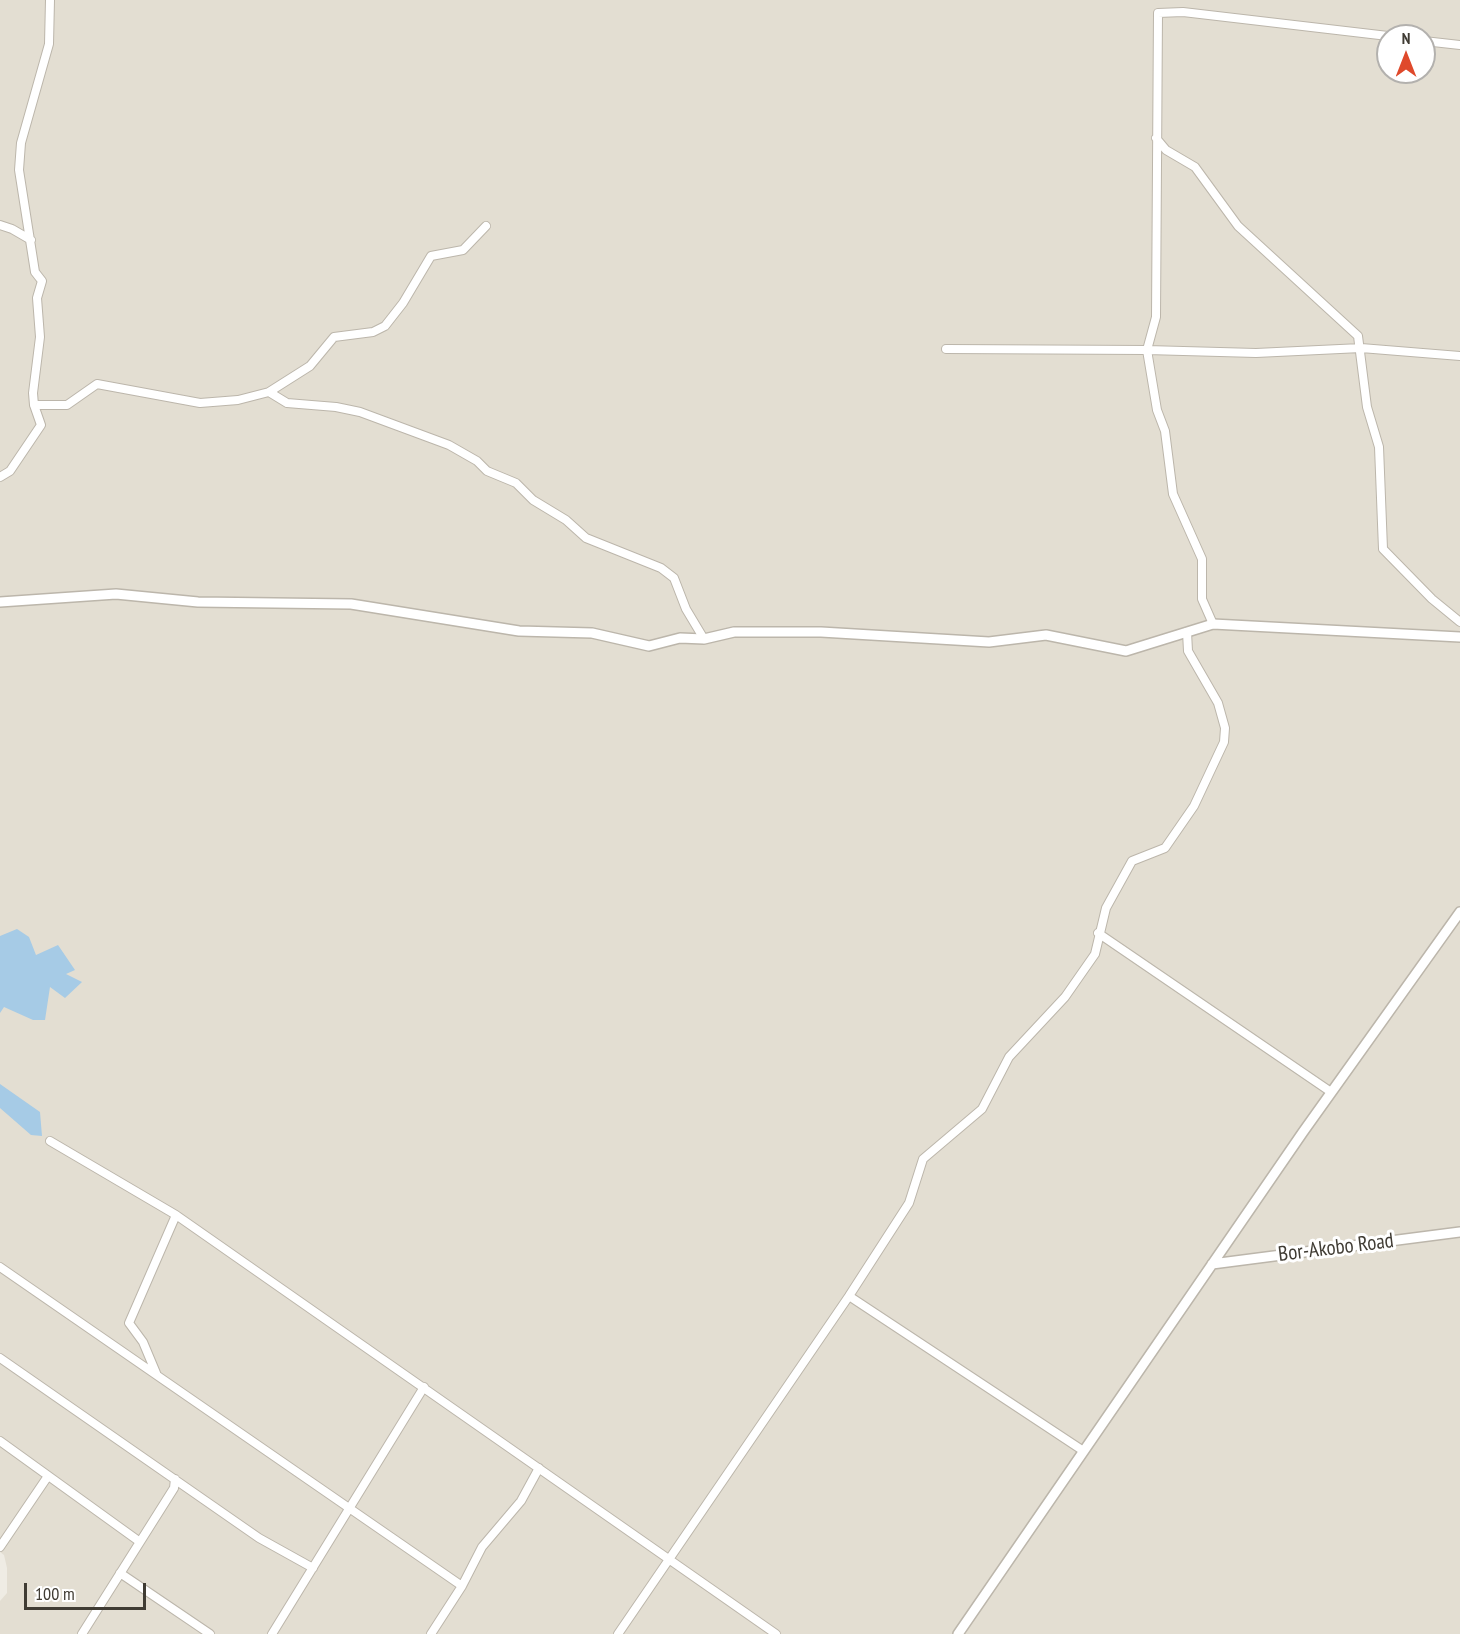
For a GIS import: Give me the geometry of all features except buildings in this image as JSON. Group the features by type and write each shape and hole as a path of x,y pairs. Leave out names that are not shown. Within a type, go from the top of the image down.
{"street":[{"path":"0,477 10,471 41,425 34,405 40,337 37,298 42,281 36,272 19,170 21,143 48,44 50,0"},
{"path":"1213,624 1202,599 1202,559 1173,494 1165,431 1157,410 1148,351 1156,317 1158,13 1183,12 1376,35"},
{"path":"1436,42 1460,45"},
{"path":"1156,138 1166,150 1195,167 1238,226 1358,336 1367,407 1379,447 1383,549 1432,599 1460,622"},
{"path":"0,225 31,240"},
{"path":"34,405 67,405 97,384 201,403 238,400 268,392 310,366 334,337 373,332 385,326 403,303 431,256 463,250 486,226"},
{"path":"946,349 1256,353 1361,348 1460,356"},
{"path":"268,392 287,404 336,406 360,412 448,445 477,461 487,471 516,483 533,500 566,520 586,538 661,568 674,578 686,609 704,639"},
{"path":"0,602 116,594 198,602 351,604 519,631 592,633 649,646 680,638 704,639 734,632 821,632 989,642 1046,635 1126,651 1213,624 1460,637"},
{"path":"618,1634 849,1296 909,1203 923,1159 982,1109 1009,1057 1065,997 1095,954 1098,933 1106,908 1132,861 1165,848 1194,806 1224,742 1225,728 1218,703 1188,651 1187,632"},
{"path":"958,1634 1082,1450 1331,1092 1460,912"},
{"path":"1098,933 1331,1092"},
{"path":"50,1141 176,1215 671,1558 776,1634"},
{"path":"157,1374 144,1342 129,1323 176,1215"},
{"name":"Bor-Akobo Road","path":"1212,1264 1460,1232"},
{"path":"0,1268 462,1586"},
{"path":"849,1296 1082,1450"},
{"path":"0,1358 259,1538 313,1568"},
{"path":"272,1634 424,1387"},
{"path":"0,1441 140,1542"},
{"path":"431,1634 462,1586 482,1547 521,1502 539,1468"},
{"path":"0,1547 48,1476"},
{"path":"82,1634 174,1488 175,1479"},
{"path":"120,1573 210,1634"}],"shaded area":[{"path":"0,0 1460,0 1460,1634 0,1634 0,1601 7,1593 7,1568 4,1555 0,1552"}],"water":[{"path":"17,929 29,937 36,955 58,945 75,970 66,974 82,982 65,998 50,987 45,1020 33,1020 4,1007 0,1013 0,936"},
{"path":"0,1084 40,1112 42,1136 31,1135 0,1108"}]}
